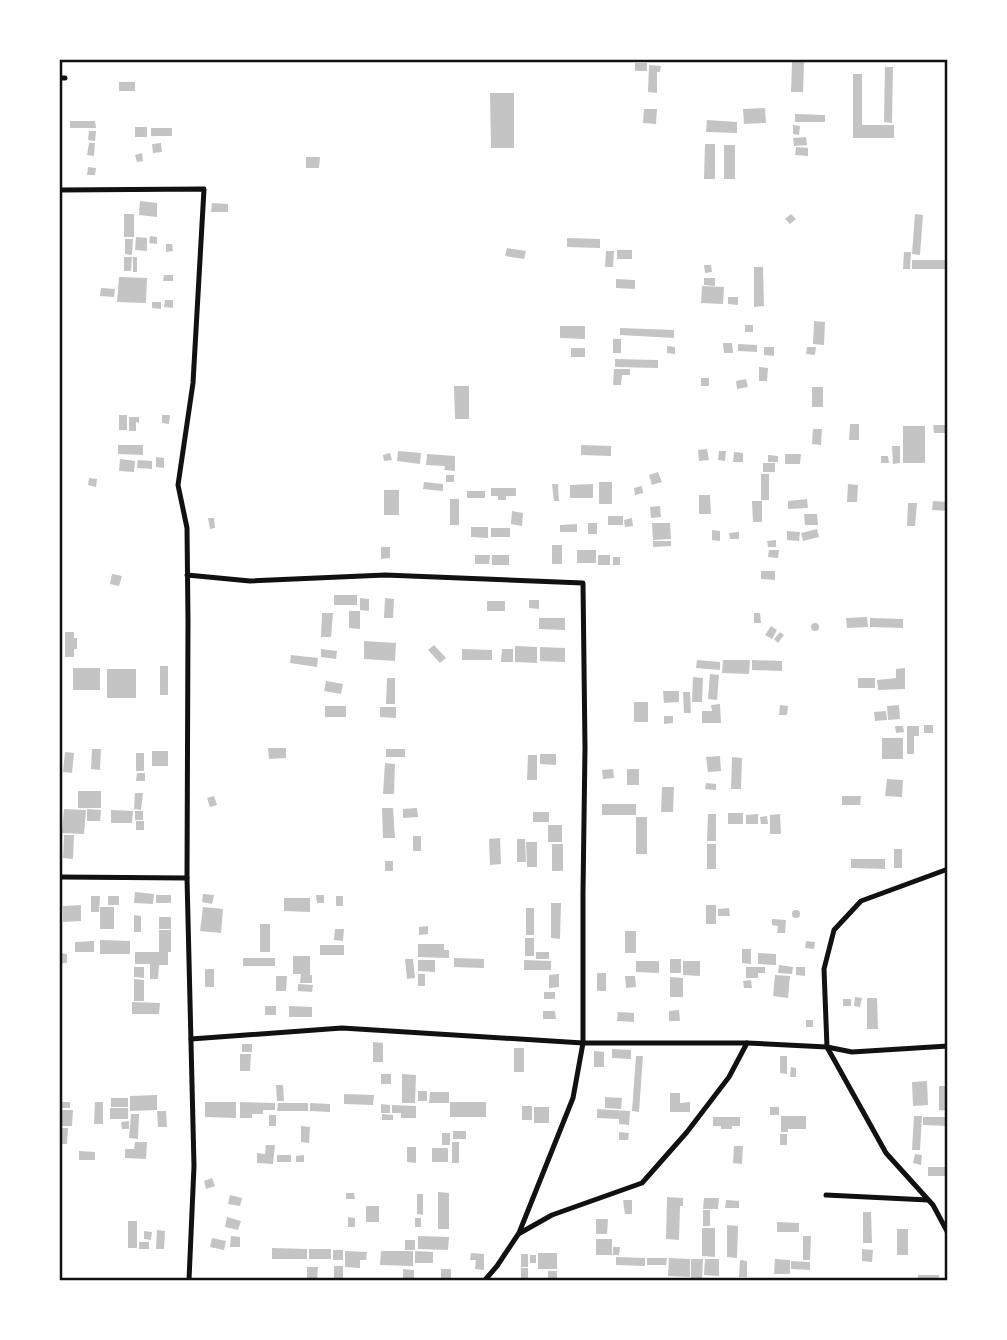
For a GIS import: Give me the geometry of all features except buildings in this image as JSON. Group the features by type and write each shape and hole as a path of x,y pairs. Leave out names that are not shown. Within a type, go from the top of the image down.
{"street":[{"path":"60,190 204,188 193,383 177,485 187,527 187,878 194,1166 189,1280"},
{"path":"187,575 250,581 385,575 583,583 583,1043 573,1098 519,1233 485,1280"},
{"path":"947,869 860,901 834,930 824,969 827,1047 886,1153 933,1205 947,1233"},
{"path":"60,877 187,878"},
{"path":"191,1039 342,1028 583,1043 747,1043 827,1047 852,1052 947,1046"},
{"path":"519,1233 552,1215 642,1183 687,1132 729,1077 747,1043"},
{"path":"826,1195 928,1200"}]}
